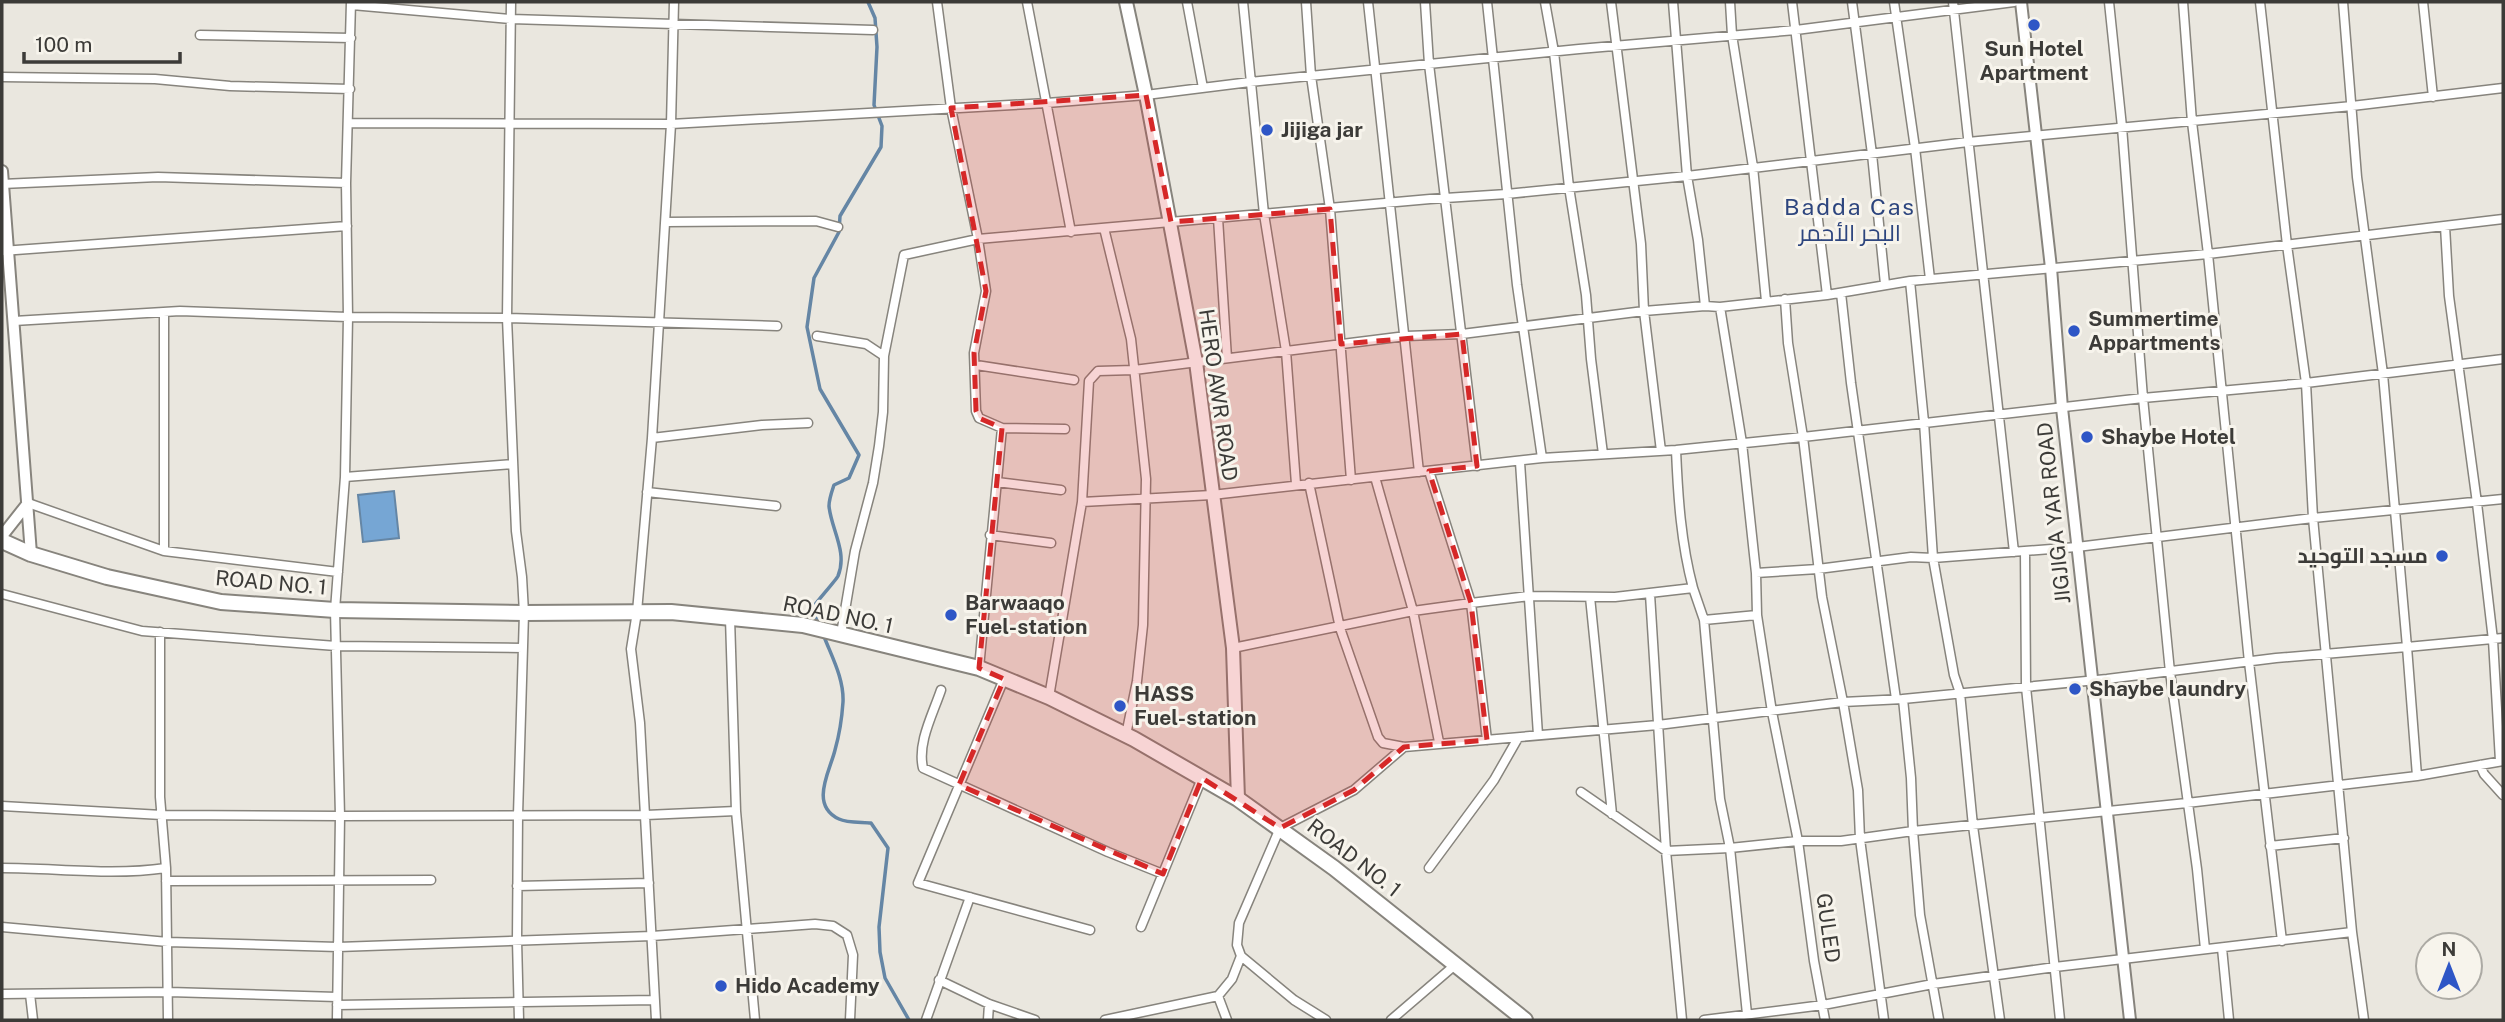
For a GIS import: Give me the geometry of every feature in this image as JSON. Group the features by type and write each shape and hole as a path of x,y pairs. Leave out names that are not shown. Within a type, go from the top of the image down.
{"highway":[{"name":"ROAD NO. 1","path":"2,538 32,554 107,577 221,601 335,610 671,612 803,625 979,668 1049,697 1126,734 1238,799 1334,868 1525,1020"}],"main road":[{"name":"HERO AWR ROAD","path":"1126,2 1171,222 1196,362 1233,648 1238,799"}],"street":[{"path":"511,2 507,318 516,531 523,577 524,612 517,886 519,1020"},
{"path":"656,1020 640,723 631,649 637,612 652,438 671,124 674,2"},
{"path":"937,2 951,108 986,291 974,352 976,411 979,418 1002,428 1065,429"},
{"path":"1027,2 1071,232"},
{"path":"1187,2 1203,88"},
{"path":"1243,2 1264,214 1286,351 1296,484"},
{"path":"1306,2 1311,76 1330,209 1351,480"},
{"path":"1368,2 1419,472"},
{"path":"1425,2 1429,64 1477,466"},
{"path":"1487,2 1517,285 1542,458"},
{"path":"1545,2 1555,52 1569,187 1586,295 1603,454"},
{"path":"1611,2 1641,244 1644,311 1661,451"},
{"path":"1673,2 1687,176 1698,240 1705,306"},
{"path":"1730,2 1732,35 1753,167 1766,301"},
{"path":"1792,2 1826,295"},
{"path":"1852,2 1872,154 1885,284"},
{"path":"1894,2 1930,279"},
{"path":"349,123 671,124 1047,103 1796,30 1896,18 1954,6 2014,2"},
{"name":"JIGJIGA YAR ROAD","path":"2021,2 2051,268 2062,408 2130,1020"},
{"path":"2109,2 2170,672 2205,949"},
{"path":"2183,2 2192,122 2281,941"},
{"path":"2260,2 2287,245 2306,383 2314,518 2340,785 2351,932 2364,1020"},
{"path":"2343,2 2364,235 2383,373 2417,776"},
{"path":"2423,2 2433,97"},
{"path":"337,1020 340,816 335,610 345,477 348,317 346,183 352,4 511,19 873,30"},
{"path":"1954,6 2014,552"},
{"path":"200,35 351,38"},
{"path":"2,77 155,79 230,86 350,89"},
{"path":"841,634 855,551 873,483 883,412 884,356 904,255 978,239 1507,194 1687,176 1968,142 2272,114 2503,88"},
{"path":"2,172 5,251 14,321 32,554"},
{"path":"2,184 158,177 346,183"},
{"path":"1218,218 1227,358"},
{"path":"1049,697 1082,502 1089,381 1098,371 1135,370 1405,336 1462,334 1644,311 1720,307 1841,293 1910,281 2208,254 2503,219"},
{"path":"666,222 816,221 838,227"},
{"path":"5,251 346,226"},
{"path":"1581,792 1666,851 1860,839 2417,776 2502,761 2493,640 2449,296 2445,226"},
{"path":"1104,228 1131,339 1146,479 1143,625 1137,681 1126,734"},
{"path":"1910,281 1924,422 1933,558 1954,675 1960,693 1973,826 2000,1020"},
{"path":"1841,293 1876,561 1911,778 1920,915 1939,1020"},
{"path":"1785,299 1788,343 1803,437 1818,569 1858,790 1860,839 1884,1020"},
{"name":"GULED","path":"1720,307 1742,443 1756,573 1757,615 1772,712 1798,841 1825,1020"},
{"path":"14,321 164,312 777,326"},
{"path":"164,312 164,551"},
{"path":"817,336 866,344 884,356"},
{"path":"1082,502 1212,495 1542,458 1676,450 2143,398 2306,383 2503,359"},
{"path":"976,365 1074,380"},
{"path":"652,438 762,425 808,423"},
{"path":"979,668 1002,428"},
{"path":"1676,450 1684,548 1693,589 1704,620 1720,799 1730,848 1747,1014"},
{"path":"1520,462 1538,735"},
{"path":"345,477 513,464"},
{"path":"1429,471 1471,603 1488,740"},
{"path":"1375,477 1412,611 1439,742"},
{"path":"997,482 1061,490"},
{"path":"1309,483 1340,628 1378,737 1383,743 1405,747 1658,725 1843,702 2092,681 2249,662 2503,638"},
{"path":"647,492 776,506"},
{"path":"1756,573 1818,569 1911,557 1933,558 2077,547 2314,518 2503,499"},
{"path":"28,503 164,551 338,572"},
{"path":"2,538 28,503"},
{"path":"990,535 1051,543"},
{"path":"2025,551 2026,687 2060,1020"},
{"path":"1233,648 1412,611 1471,603 1529,596 1590,597 1693,589"},
{"path":"2,594 142,631 337,646 523,648"},
{"path":"1650,594 1666,851 1682,1020"},
{"path":"1590,597 1612,814"},
{"path":"1704,620 1757,615"},
{"path":"730,618 736,811 755,1020"},
{"path":"160,632 168,1020"},
{"path":"1004,679 918,883 1090,930"},
{"path":"941,691 922,746 923,768 1163,874"},
{"path":"1429,868 1494,780 1518,738"},
{"path":"1326,1020 1294,1000 1241,956 1237,945 1239,923 1280,828 1354,790 1405,747"},
{"path":"2480,765 2484,774 2503,795"},
{"path":"1142,927 1202,778"},
{"path":"2,806 162,815 518,816 736,811"},
{"path":"2270,846 2344,838"},
{"path":"2,867 96,873 133,873 166,868"},
{"path":"166,881 431,880"},
{"path":"517,886 649,883"},
{"path":"926,1020 970,897"},
{"path":"2,927 168,942 338,947 652,936 815,924 833,926 847,935 853,955 850,1020"},
{"path":"1704,1020 1823,1005 1933,984 2055,967 2351,932"},
{"path":"2222,948 2229,1020"},
{"path":"1105,1020 1219,996 1233,979 1241,956"},
{"path":"1391,1020 1455,965"},
{"path":"939,980 1035,1020"},
{"path":"2,994 169,992 337,1001 655,1000"},
{"path":"30,993 33,1020"},
{"path":"1219,996 1227,1020"},
{"path":"988,1020 989,1003"},
{"path":"1170,1008 1173,1020"}],"highlighted area":[{"path":"1146,95 1171,222 1330,209 1341,344 1462,334 1477,466 1429,471 1471,603 1487,740 1404,747 1354,790 1280,828 1202,778 1163,874 959,785 1004,679 979,668 1002,428 979,418 976,411 974,353 986,291 951,108"}],"water":[{"path":"394,491 399,538 363,542 358,495"}],"waterway":[{"path":"818,623 812,610 837,578 841,567 840,549 830,515 830,498 834,485 849,478 859,455 820,389 807,327 814,278 839,232 840,216 881,147 882,126 874,105 877,47 875,18 868,2"},
{"path":"825,639 840,678 843,702 838,739 823,797 830,813 839,819 871,823 888,848 879,927 880,952 885,978 909,1020"}],"place":[{"name":"Sun Hotel Apartment","path":"2034,25"},
{"name":"Jijiga jar","path":"1267,130"},
{"name":"Summertime Appartments","path":"2074,331"},
{"name":"Shaybe Hotel","path":"2087,437"},
{"name":"مسجد التوحيد","path":"2442,556"},
{"name":"Barwaaqo Fuel-station","path":"951,615"},
{"name":"Shaybe laundry","path":"2075,689"},
{"name":"HASS Fuel-station","path":"1120,706"},
{"name":"Hido Academy","path":"721,986"}],"district":[{"name":"Badda Cas البحر الأحمر","path":"1850,220"}]}
